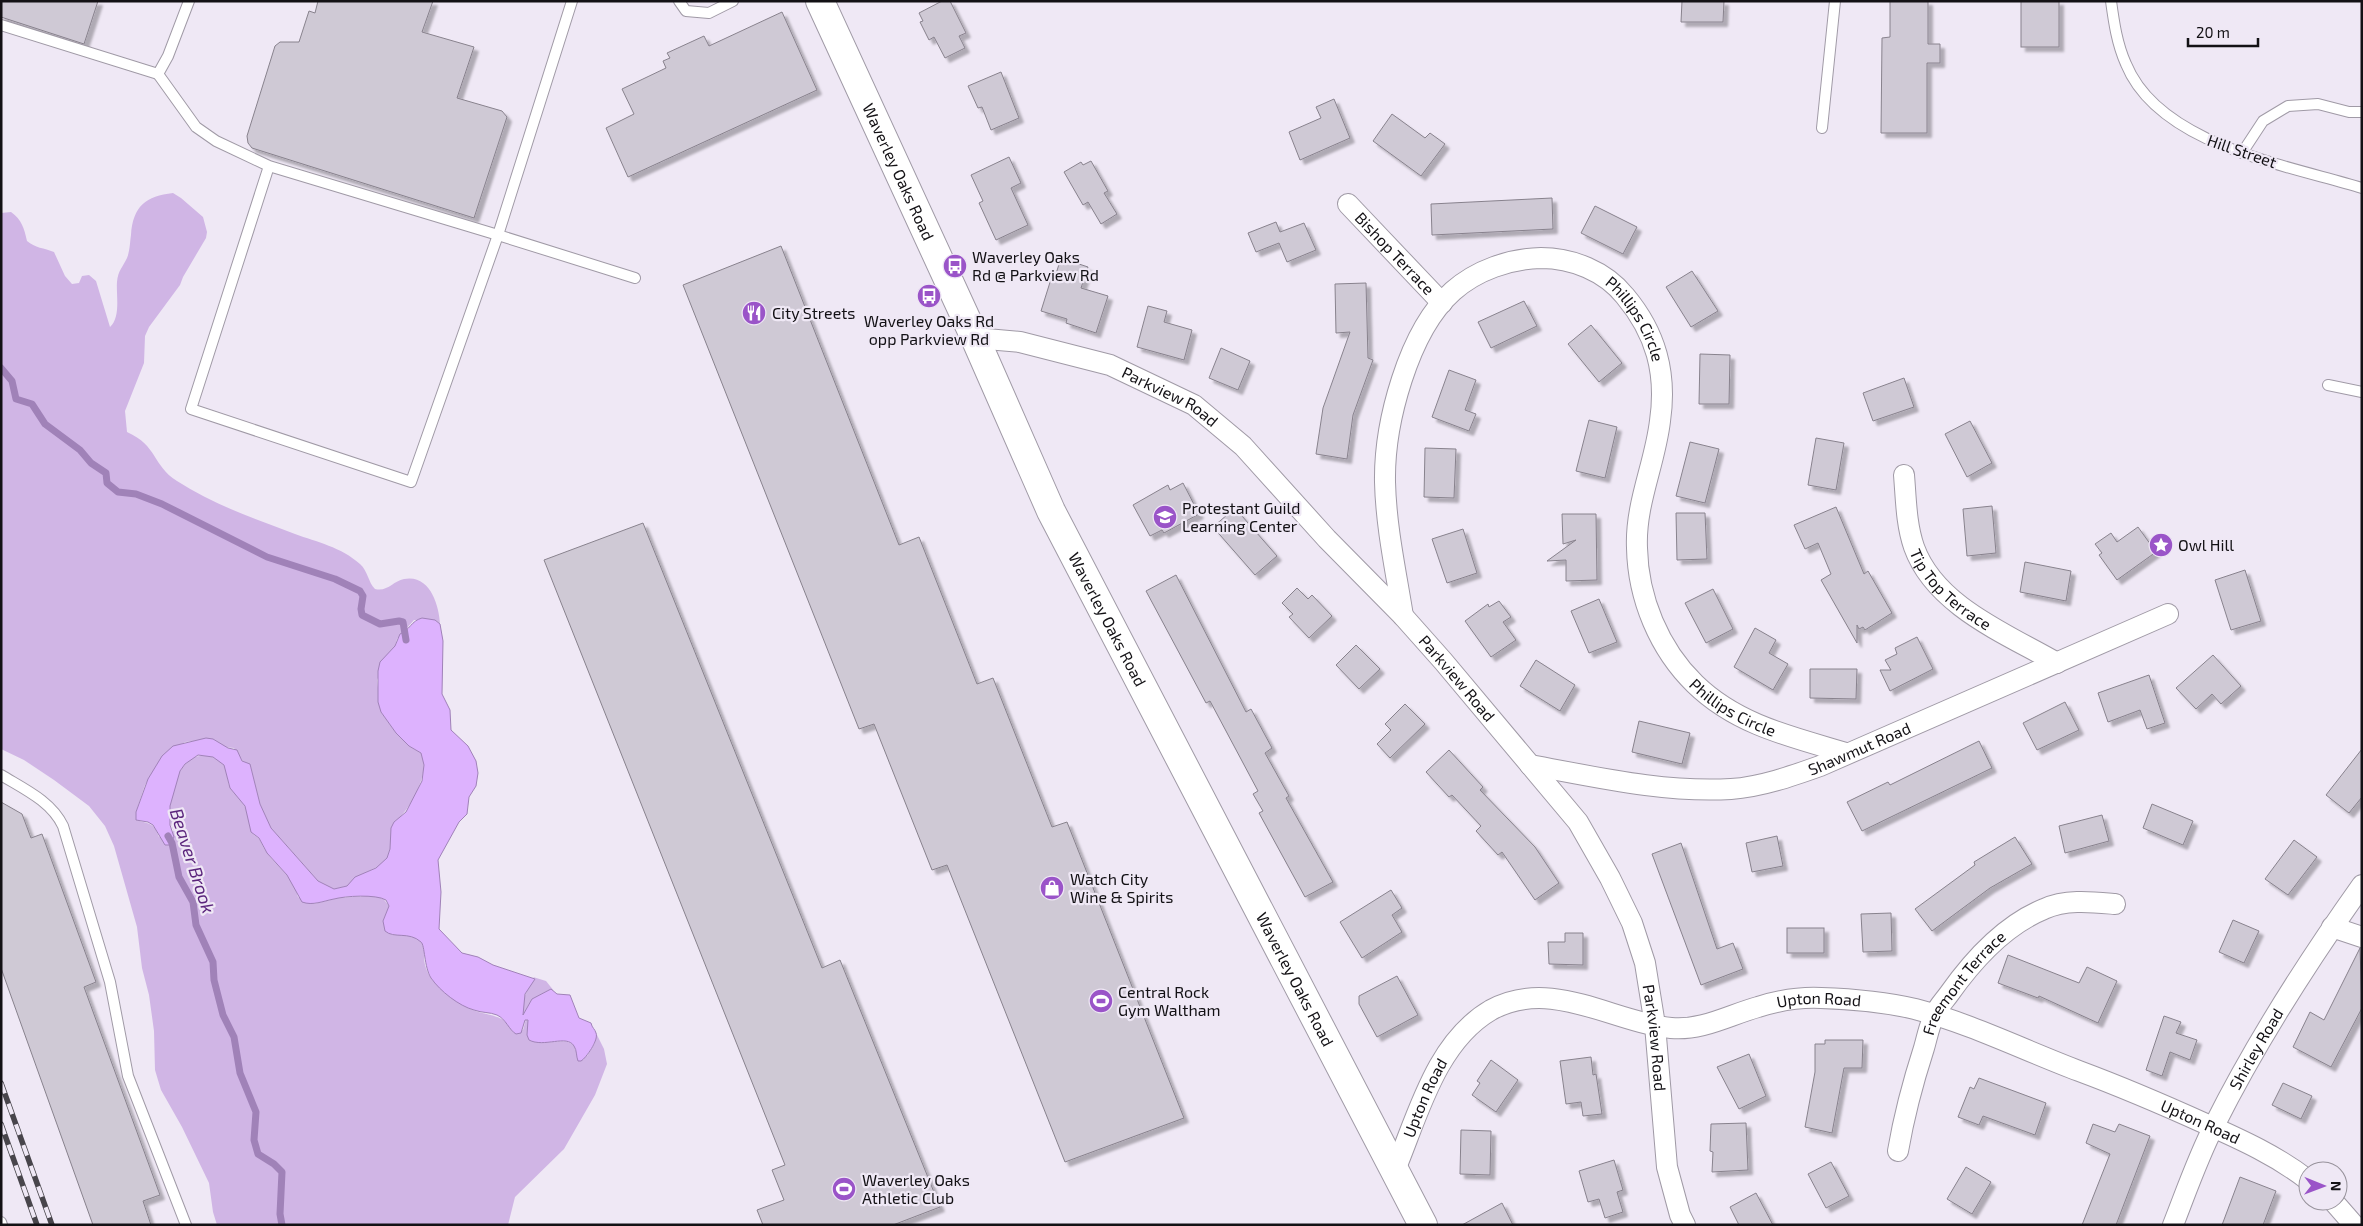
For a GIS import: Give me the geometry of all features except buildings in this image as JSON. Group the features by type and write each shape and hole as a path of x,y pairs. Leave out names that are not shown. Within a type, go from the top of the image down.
{"main road":[{"name":"Waverley Oaks Road","path":"820,1 975,338 1051,511 1423,1225"}],"street":[{"name":"Bishop Terrace","path":"1348,204 1442,302"},
{"name":"Phillips Circle","path":"1403,616 1386,505 1386,447 1393,408 1416,344 1442,302 1454,290 1485,271 1502,264 1541,258 1563,260 1585,266 1606,278 1622,292 1648,328 1660,372 1660,422 1643,492 1636,547 1643,592 1649,614 1661,638 1694,683 1715,701 1762,728 1846,753"},
{"name":"Parkview Road","path":"975,338 1020,342 1110,365 1194,406 1243,446 1327,539 1403,616 1444,661 1578,822 1610,878 1632,923 1645,963 1655,1025 1667,1167 1680,1215 1685,1225"},
{"name":"Tip Top Terrace","path":"1904,474 1910,532 1914,548 1932,579 1968,611 2057,663"},
{"name":"Shawmut Road","path":"1530,765 1644,785 1692,789 1733,789 1798,774 2168,614"},
{"name":"Shirley Road","path":"2173,1225 2213,1127 2265,1035 2332,927 2362,885"},
{"name":"Freemont Terrace","path":"1898,1151 1914,1081 1934,1015 1965,972 1982,953 2025,918 2045,908 2066,903 2115,904"},
{"path":"2332,927 2362,937"},
{"name":"Upton Road","path":"1395,1170 1438,1066 1454,1043 1472,1024 1492,1010 1517,1001 1539,998 1565,1000 1655,1025 1690,1028 1712,1023 1780,1001 1818,998 1884,1003 1934,1015 2146,1096 2264,1150 2298,1173"},
{"path":"2342,1211 2354,1225"}],"lane":[{"path":"158,74 168,56 189,1"},
{"path":"269,166 192,409 411,482 498,235 572,1"},
{"path":"678,1 686,11 709,13 733,1"},
{"path":"1822,128 1835,1"},
{"name":"Hill Street","path":"2111,1 2115,32 2126,66 2144,94 2179,125 2212,142 2362,188"},
{"path":"1,25 158,74 196,127 216,141 269,166 635,278"},
{"path":"2242,152 2263,121 2288,106 2318,104 2349,112 2362,112"},
{"path":"2328,385 2362,392"},
{"path":"1,775 45,803 58,816 63,826 110,982 128,1076 186,1225"}],"shaded area":[{"path":"173,193 203,217 207,232 206,238 180,285 149,327 145,336 144,363 125,411 127,432 144,443 163,469 177,481 205,497 234,510 345,553 363,567 375,589 387,588 404,579 420,581 427,586 435,600 440,624 435,620 414,620 397,639 377,680 381,712 396,733 409,746 421,753 424,760 424,770 417,791 406,810 394,822 390,849 383,864 361,875 347,886 334,889 318,881 271,828 260,804 250,764 244,763 234,748 225,747 213,739 185,742 158,763 145,785 136,812 136,820 153,826 159,837 174,831 171,822 171,797 174,784 180,772 187,763 196,757 206,756 215,758 225,766 229,785 245,807 254,835 259,838 270,857 289,877 298,897 314,904 338,898 382,897 389,906 383,921 392,935 414,937 422,941 425,964 431,979 462,1004 471,1009 500,1018 513,1032 523,1030 526,1019 529,1022 527,1035 529,1040 544,1043 566,1042 575,1048 577,1057 587,1056 595,1043 596,1033 604,1049 607,1064 595,1095 564,1149 515,1197 508,1225 217,1225 209,1183 182,1127 161,1090 155,1070 154,1031 149,995 142,968 137,927 114,846 105,826 89,806 54,780 24,760 1,749 1,213 11,212 18,218 24,228 27,241 36,247 54,252 65,276 72,284 79,283 82,276 89,275 96,281 110,327 116,318 118,278 128,255 132,225 138,210 148,200"},
{"path":"422,618 435,620 440,624 443,641 442,694 450,710 451,730 468,746 476,761 478,773 476,786 469,797 467,814 459,822 438,860 441,892 439,929 462,953 478,957 493,965 535,979 525,994 523,1015 532,999 551,989 557,994 570,995 579,1018 591,1023 596,1033 594,1044 581,1061 578,1061 575,1048 571,1043 561,1041 541,1043 529,1040 527,1035 528,1020 525,1020 521,1033 516,1034 497,1015 468,1008 456,1002 445,993 431,978 421,942 412,937 393,935 385,931 383,921 389,906 386,900 360,896 314,903 302,902 287,875 267,853 259,838 251,832 245,806 230,788 224,765 213,757 198,755 185,764 180,771 170,806 170,825 174,837 169,845 165,845 153,825 136,820 136,812 148,779 162,756 173,746 206,738 213,739 228,748 237,750 242,761 250,764 260,804 271,828 318,881 334,889 347,886 355,877 376,868 387,858 390,849 391,828 394,822 406,812 422,781 424,765 421,753 409,746 396,733 381,712 378,702 378,671 380,662 395,646 400,634 415,621"},
{"path":"533,977 546,981 554,991 551,989 532,999 523,1015 523,1001 535,979"}],"waterway":[{"name":"Beaver Brook","path":"1,368 12,381 16,399 32,404 45,424 80,450 91,463 106,473 107,483 118,492 136,494 162,504 267,557 335,579 360,591 363,596 362,615 380,624 403,622 406,640"},
{"name":"Beaver Brook","path":"168,836 172,843 179,877 193,902 196,925 213,962 214,980 223,1015 234,1037 240,1073 256,1112 254,1140 258,1154 274,1164 282,1172 280,1214 282,1225"}],"railway":[{"path":"1,1083 52,1225"},
{"path":"1,1124 37,1225"}],"place":[{"name":"Waverley Oaks Rd @ Parkview Rd","path":"955,266"},
{"name":"Waverley Oaks Rd opp Parkview Rd","path":"929,296"},
{"name":"City Streets","path":"754,313"},
{"name":"Protestant Guild Learning Center","path":"1165,517"},
{"name":"Owl Hill","path":"2161,545"},
{"name":"Watch City Wine & Spirits","path":"1052,888"},
{"name":"Central Rock Gym Waltham","path":"1101,1001"},
{"name":"Waverley Oaks Athletic Club","path":"844,1189"}]}
